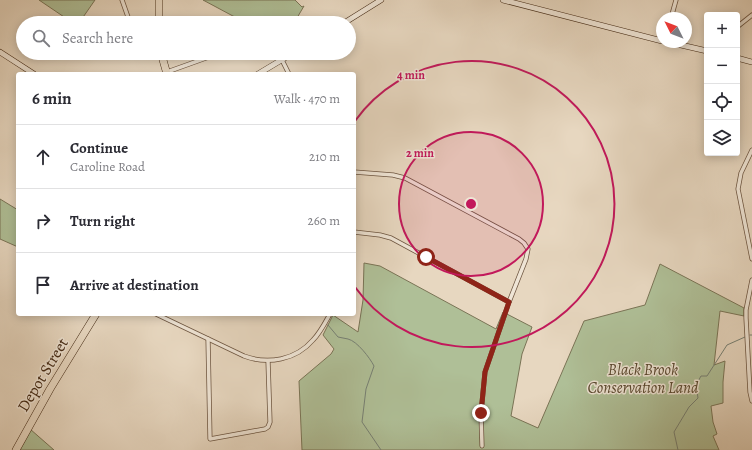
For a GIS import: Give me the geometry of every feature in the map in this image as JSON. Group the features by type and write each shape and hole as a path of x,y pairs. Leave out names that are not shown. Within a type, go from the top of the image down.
{"highway":[{"path":"159,0 159,16"},
{"path":"163,60 167,72"},
{"name":"Depot Street","path":"16,450 50,389 95,316"}],"street":[{"path":"122,0 128,16"},
{"path":"355,16 381,0"},
{"path":"502,0 656,39"},
{"path":"673,12 676,0"},
{"path":"740,25 752,15"},
{"path":"692,48 704,50"},
{"path":"0,52 31,72"},
{"path":"740,59 752,62"},
{"path":"170,72 201,60"},
{"path":"261,72 282,60 288,72"},
{"path":"752,150 741,173 738,191 752,259"},
{"path":"356,172 393,175 404,178 524,243 528,249 528,253 509,302 485,372 481,413 482,446"},
{"path":"356,232 388,237 509,302"},
{"path":"752,280 746,310 746,322 750,392 752,401"},
{"path":"160,316 248,358 268,361 284,358 305,348 314,339 329,316"},
{"path":"208,339 210,439 265,429 268,427 270,422 268,361"}],"green space":[{"path":"39,0 95,0 84,16 63,16"},
{"path":"203,0 295,0 302,7 304,6 298,16 233,16"},
{"path":"0,199 16,209 16,246 0,239"},
{"name":"Black Brook Conservation Land","path":"364,263 380,266 496,329 503,312 532,327 522,354 511,416 538,428 584,321 645,305 660,264 744,308 744,316 720,311 714,365 725,361 723,403 711,406 713,422 717,434 713,436 719,450 302,450 299,381 331,354 334,349 323,335 332,316 358,332 363,300"},
{"path":"30,429 54,450 19,450"}],"waterway":[{"path":"328,325 338,337 352,340 359,346 374,366 366,389 362,422 381,450"},
{"path":"678,450 674,432 689,407 698,398 696,385 701,376 707,376 727,345 745,337"}],"route":[{"path":"426,257 509,302 485,372 481,413"}]}
